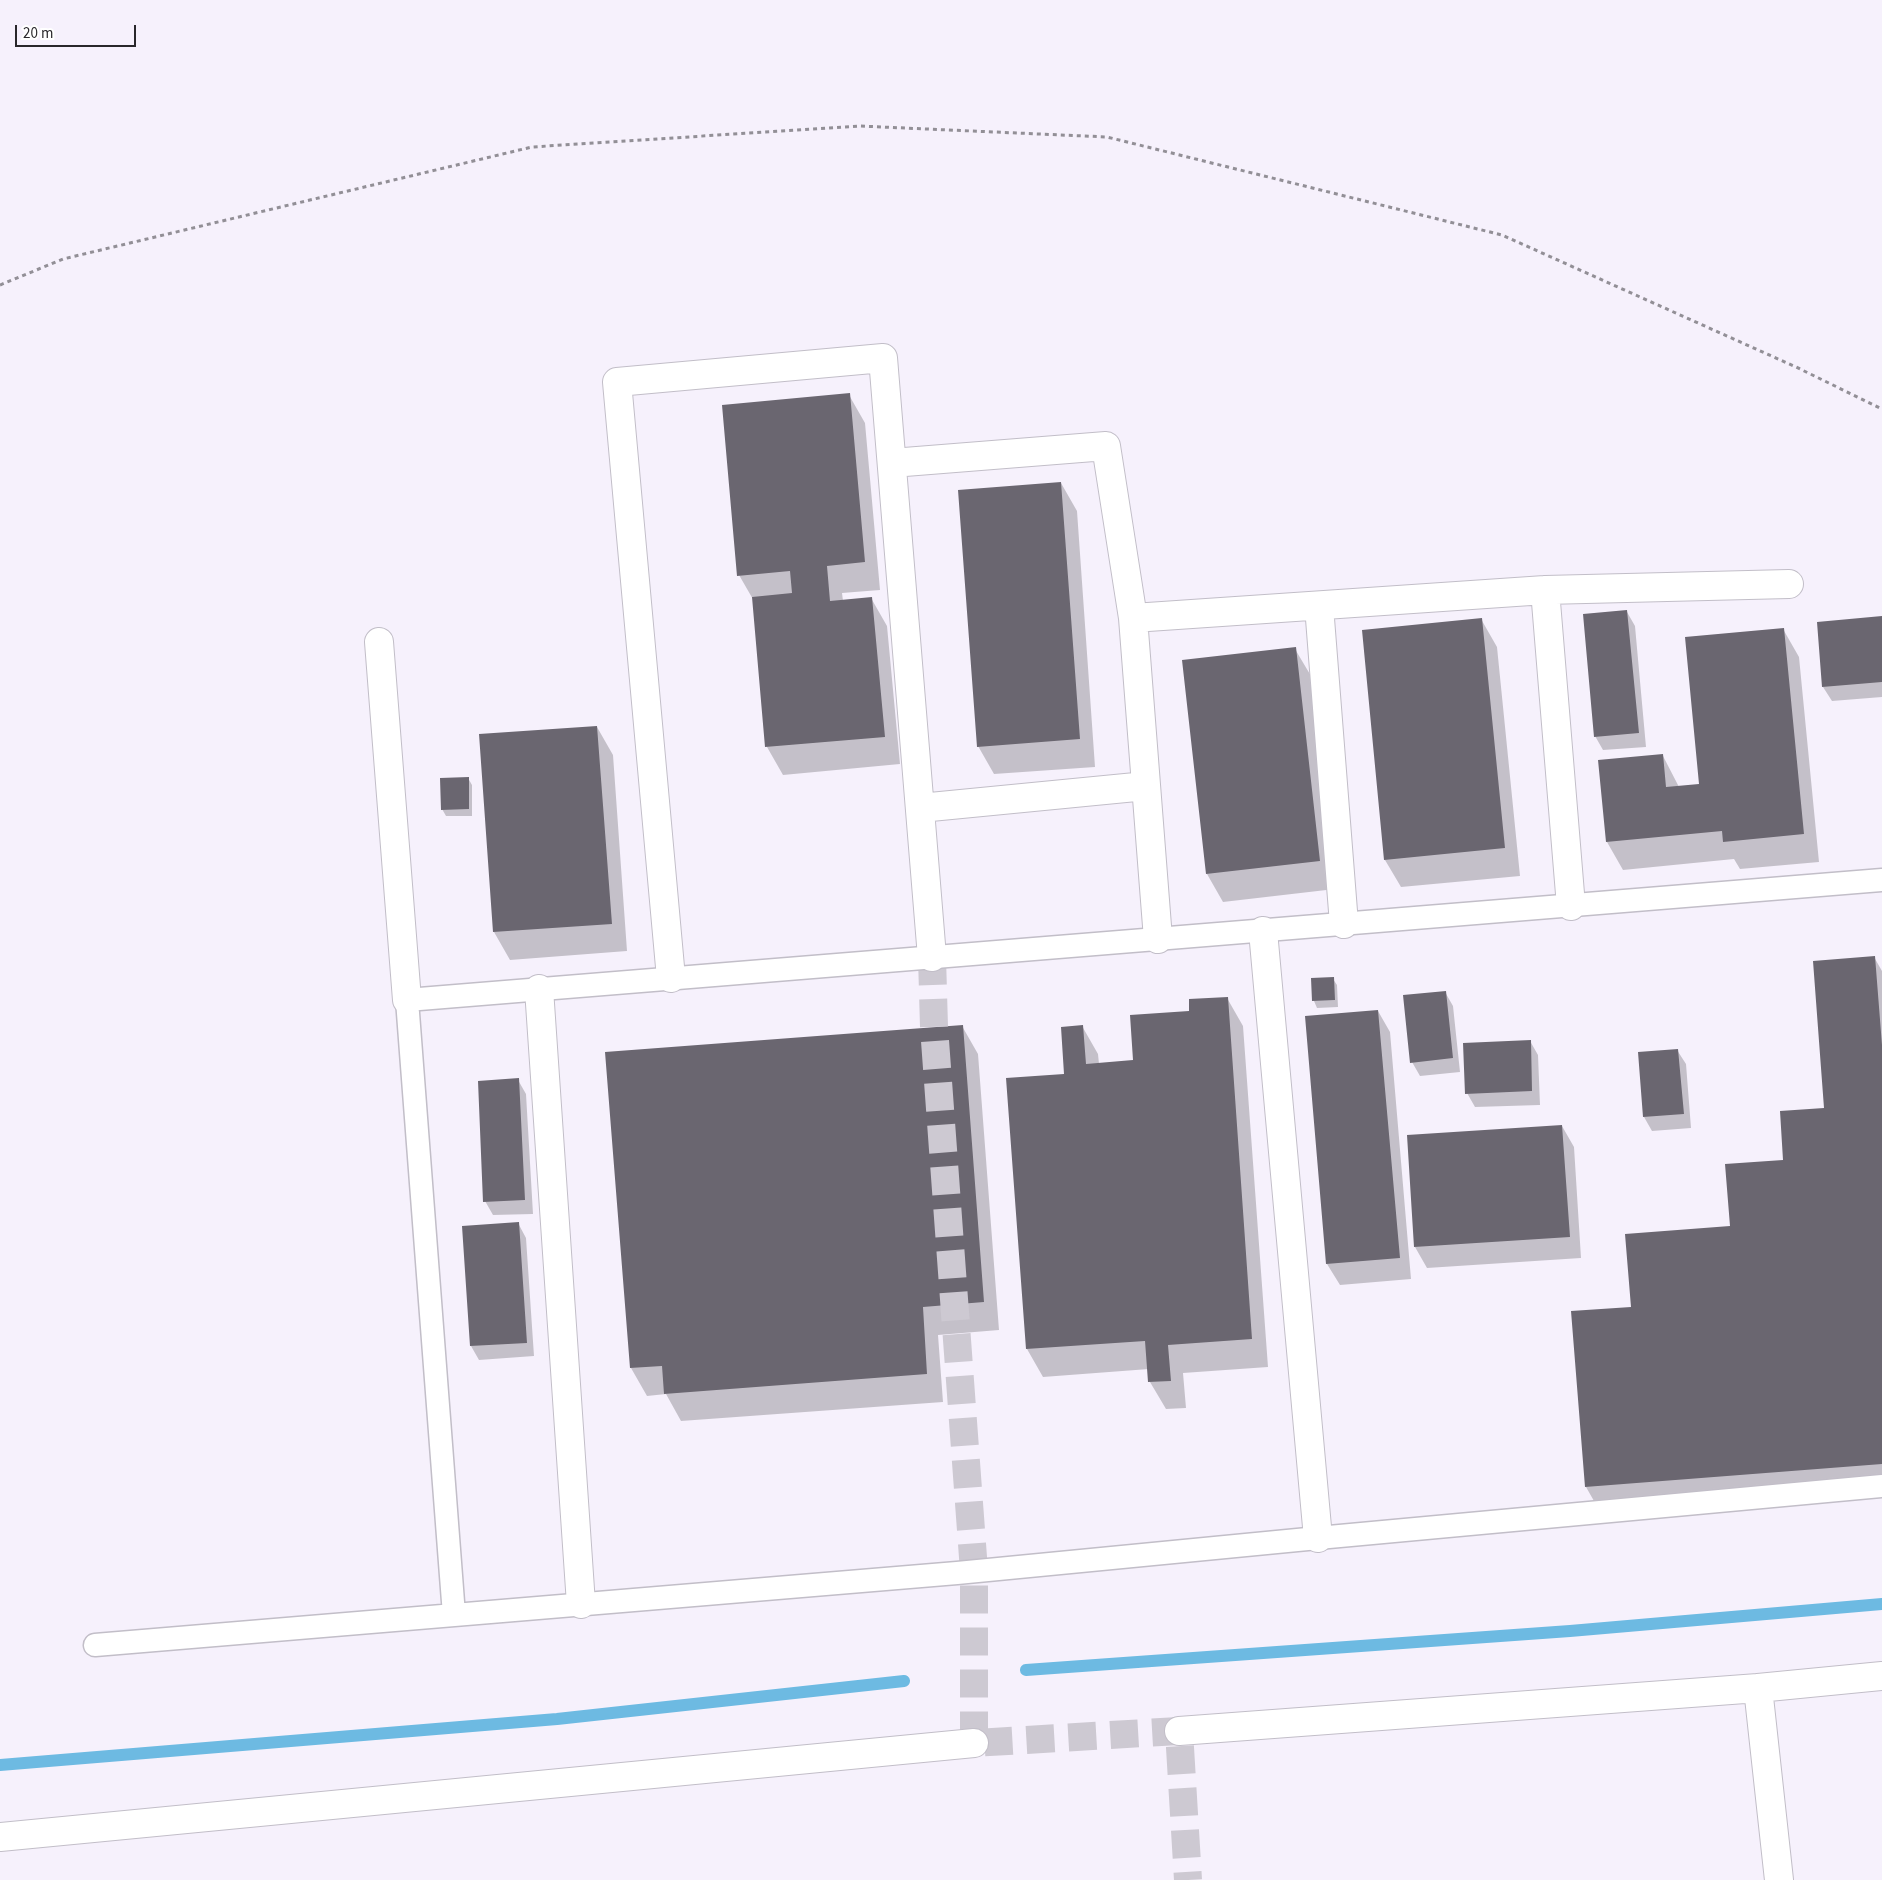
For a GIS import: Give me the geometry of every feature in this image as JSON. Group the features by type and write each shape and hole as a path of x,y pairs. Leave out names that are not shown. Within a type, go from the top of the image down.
{"street":[{"path":"671,978 617,382 883,358 932,957"},
{"path":"892,463 1106,446 1133,618 1158,939"},
{"path":"1133,618 1545,590 1789,584"},
{"path":"1545,590 1570,906"},
{"path":"1319,606 1344,924"},
{"path":"379,642 407,1000"},
{"path":"920,808 1146,786"},
{"path":"1263,930 1318,1538"},
{"path":"539,989 581,1604"},
{"path":"1179,1731 1758,1688 1882,1676"},
{"path":"1758,1688 1779,1880"},
{"path":"0,1837 974,1744"}],"lane":[{"path":"454,1615 407,1000 1882,880"},
{"path":"95,1645 958,1573 1882,1486"}],"path":[{"path":"0,285 63,259 532,147 859,126 1108,137 1502,235 1796,367 1882,409"}],"building":[{"path":"850,393 865,562 827,566 830,601 872,597 885,737 765,747 752,597 792,593 790,571 737,576 722,405"},
{"path":"1061,482 1080,739 977,747 958,490"},
{"path":"1627,610 1639,733 1594,737 1583,614"},
{"path":"1882,616 1882,682 1822,687 1817,622"},
{"path":"1482,618 1505,848 1384,860 1362,630"},
{"path":"1784,628 1804,834 1723,842 1722,831 1606,842 1598,760 1663,754 1666,787 1699,784 1685,637"},
{"path":"1296,647 1320,861 1206,874 1182,660"},
{"path":"597,726 612,924 493,932 479,734"},
{"path":"469,777 469,809 441,810 440,778"},
{"path":"1875,956 1882,1045 1882,1464 1585,1487 1571,1311 1631,1307 1625,1234 1730,1226 1725,1164 1783,1160 1780,1111 1824,1108 1813,961"},
{"path":"1334,977 1335,1000 1312,1001 1311,978"},
{"path":"1446,991 1453,1058 1410,1063 1403,995"},
{"path":"1228,997 1252,1339 1168,1345 1171,1381 1148,1382 1145,1341 1026,1349 1006,1078 1064,1074 1061,1027 1083,1025 1086,1064 1133,1060 1130,1015 1189,1011 1189,999"},
{"path":"1378,1010 1400,1258 1326,1264 1305,1016"},
{"path":"963,1025 984,1302 923,1307 927,1374 664,1394 662,1366 630,1368 605,1052"},
{"path":"1531,1040 1532,1091 1465,1094 1463,1043"},
{"path":"1678,1049 1684,1114 1643,1117 1638,1052"},
{"path":"519,1078 525,1200 483,1202 478,1081"},
{"path":"1562,1125 1570,1237 1414,1247 1407,1135"},
{"path":"519,1222 527,1343 470,1346 462,1226"}],"waterway":[{"path":"1026,1670 1570,1631 1882,1604"},
{"path":"0,1765 557,1719 904,1681"}],"tunnel":[{"path":"932,957 934,1027 974,1571 974,1743 1179,1731 1188,1880"}]}
